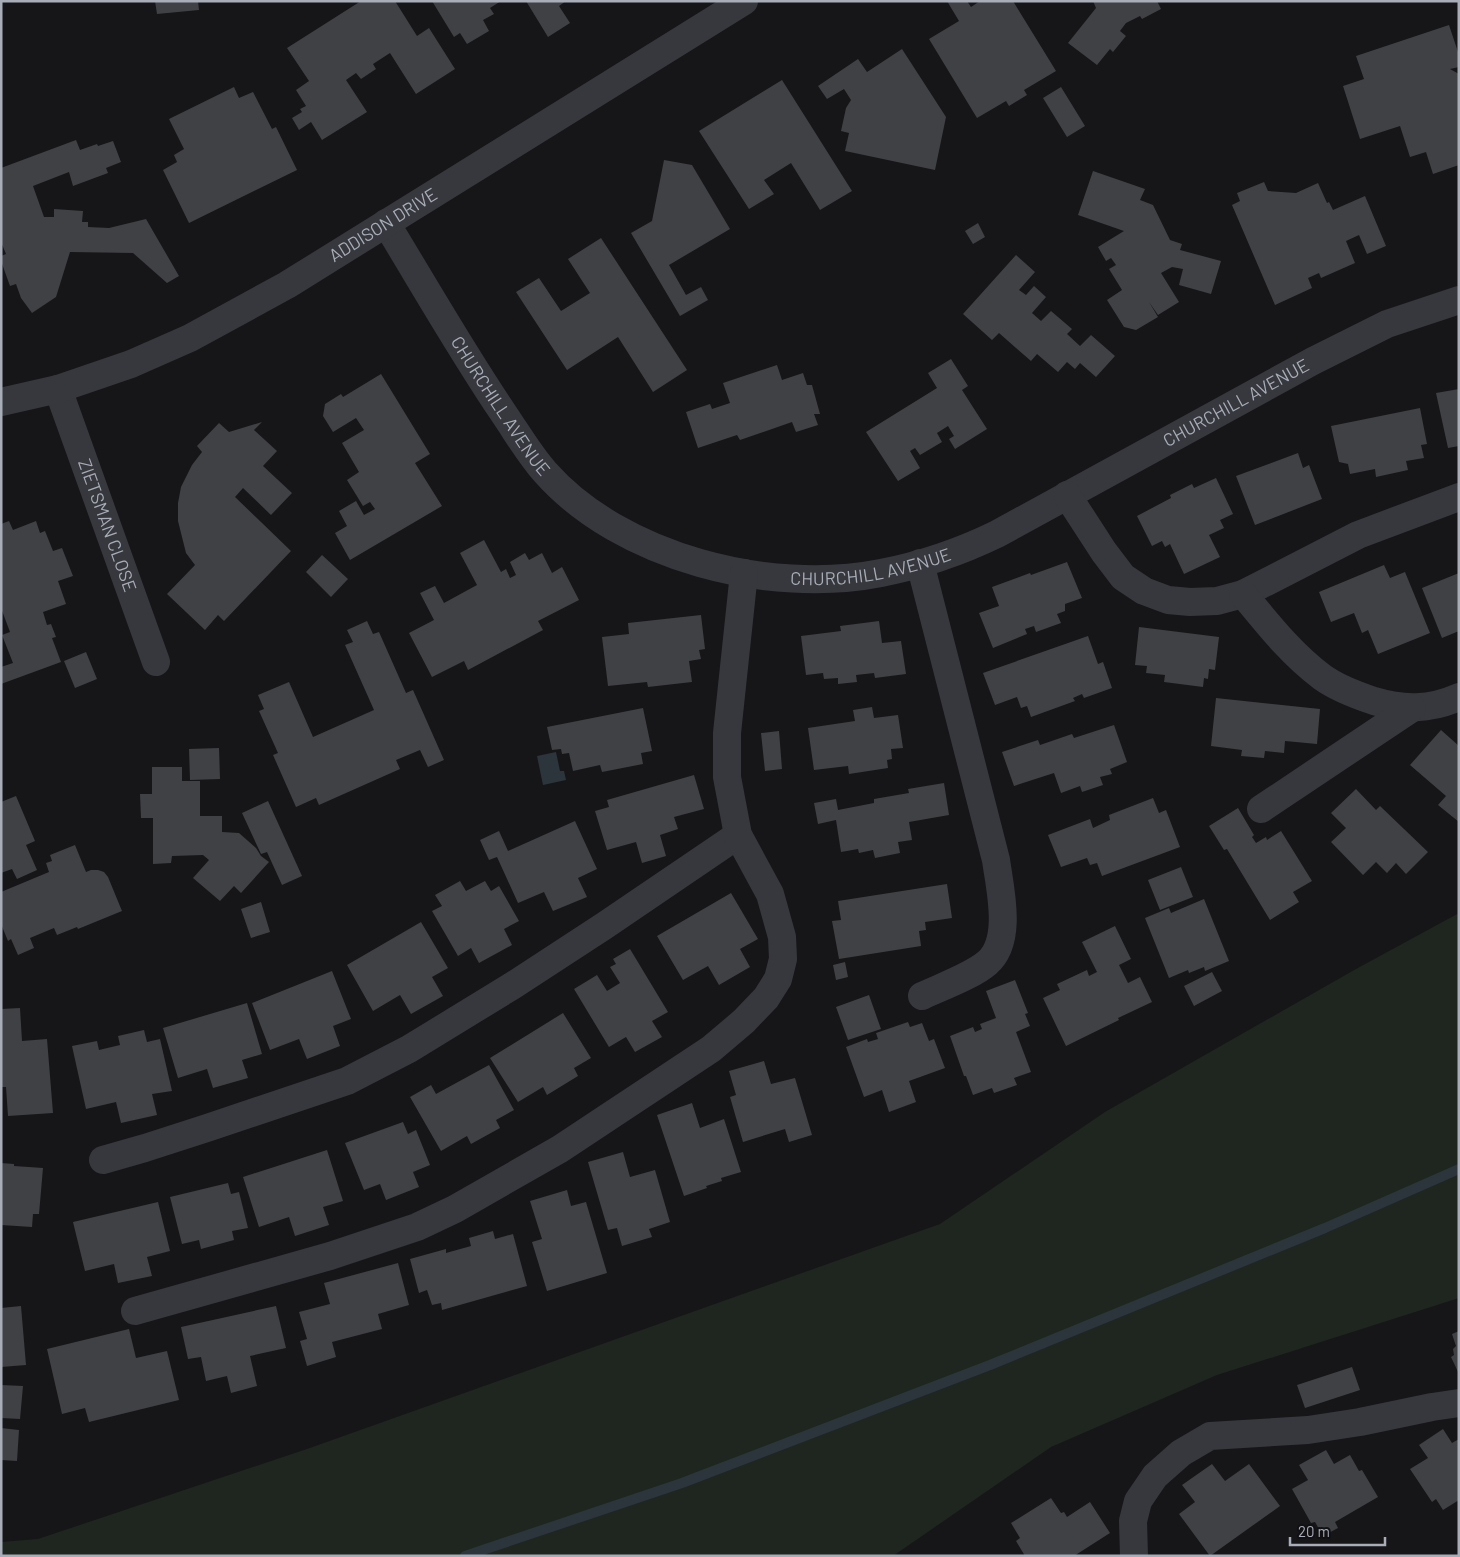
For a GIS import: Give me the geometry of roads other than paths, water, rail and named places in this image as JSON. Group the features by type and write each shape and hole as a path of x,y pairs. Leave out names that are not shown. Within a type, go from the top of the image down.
{"street":[{"name":"ADDISON DRIVE","path":"1,402 58,389 131,364 190,338 287,285 744,1"},
{"name":"CHURCHILL AVENUE","path":"386,223 483,382 544,471 586,508 615,528 663,551 697,562 744,573 788,579 836,578 880,573 968,548 997,534 1313,361 1387,324 1459,300"},
{"name":"ZIETSMAN CLOSE","path":"58,389 156,662"},
{"path":"1067,495 1104,552 1124,577 1144,591 1168,600 1190,602 1217,601 1243,594 1358,535 1459,497"},
{"path":"920,563 996,860 1002,901 1003,927 999,944 988,962 980,968 922,996"},
{"path":"135,1311 330,1256 417,1227 462,1205 560,1149 712,1049 744,1021 766,998 778,979 782,958 782,937 770,894 738,835 726,777 727,733 744,573"},
{"path":"1243,594 1301,660 1323,678 1352,694 1387,705 1412,708 1432,707 1459,697"},
{"path":"1261,809 1412,708"},
{"path":"103,1160 181,1137 346,1081 409,1049 528,976 738,835"},
{"path":"1134,1556 1133,1521 1138,1501 1155,1476 1181,1453 1210,1436 1308,1430 1459,1403"}],"waterway":[{"path":"465,1556 682,1483 990,1365 1325,1228 1459,1169"}]}
